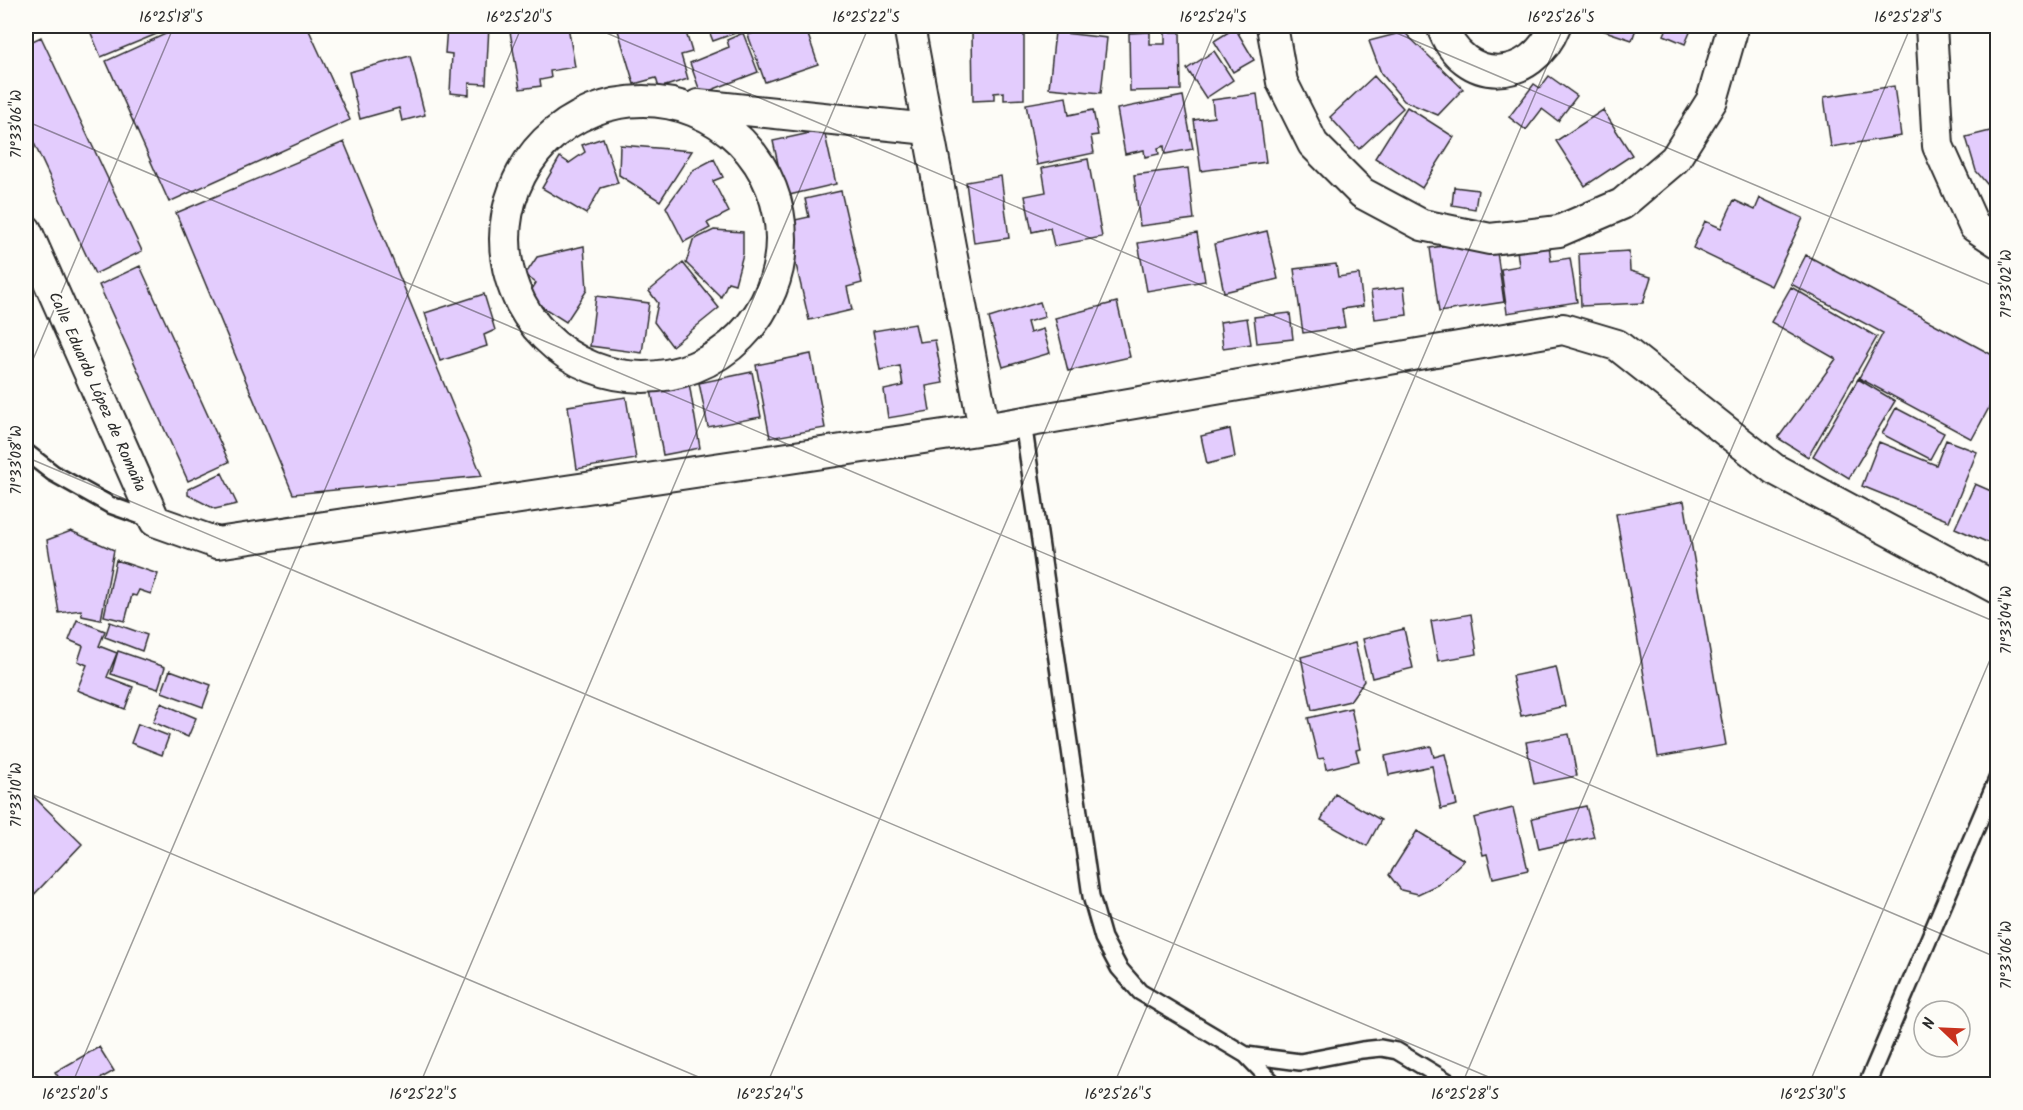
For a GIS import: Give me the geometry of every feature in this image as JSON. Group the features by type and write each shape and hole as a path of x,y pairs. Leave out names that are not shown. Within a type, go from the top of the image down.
{"street":[{"path":"909,26 984,429"},
{"path":"1272,26 1282,82 1313,144 1362,192 1422,225 1490,239 1559,231 1622,204 1675,159 1712,100 1731,34 1731,26"},
{"path":"1442,26 1455,52 1467,62 1497,71 1513,69 1540,53 1555,26"},
{"path":"1931,26 1938,146 1974,226 1998,242"},
{"path":"679,104 723,123 757,157 777,201 782,249 770,296 742,336 704,364 657,378 609,374 569,357 536,328 514,291 505,248 509,204 526,164 555,131 593,109 635,100 679,104 928,129"},
{"name":"Calle Eduardo López de Romaña","path":"26,230 155,522"},
{"path":"155,522 217,543 984,429 1563,329 1617,345 1774,469 1998,589"}],"lane":[{"path":"1023,422 1091,896 1103,938 1119,968 1140,992 1246,1055 1274,1084"},
{"path":"26,452 53,473 110,505 155,522"},
{"path":"1867,1084 1998,777"},
{"path":"1246,1055 1300,1062 1381,1048 1397,1051 1452,1084"}],"building":[{"path":"88,26 176,26 101,57"},
{"path":"183,26 307,26 350,120 169,202 106,61"},
{"path":"447,26 489,26 486,84 469,83 469,95 450,93 452,54 445,53"},
{"path":"509,26 568,26 575,67 550,71 551,78 540,80 541,86 520,89"},
{"path":"684,26 692,52 681,55 688,79 659,88 656,78 634,84 617,27"},
{"path":"707,26 748,26 749,28 713,41"},
{"path":"775,26 805,26 818,64 765,82 748,35"},
{"path":"1590,26 1637,26 1632,40"},
{"path":"1668,26 1679,26 1691,30 1685,44 1664,35"},
{"path":"1235,28 1254,60 1233,72 1214,41"},
{"path":"1024,30 1024,99 1004,100 1004,92 994,93 994,100 973,101 972,31"},
{"path":"1055,32 1107,38 1101,93 1049,88"},
{"path":"1150,32 1150,44 1165,44 1165,32 1180,32 1181,90 1130,91 1129,33"},
{"path":"1404,32 1463,89 1438,115 1404,101 1381,73 1369,41"},
{"path":"743,33 758,72 701,94 690,63 729,47 727,40"},
{"path":"41,37 142,251 95,274 26,126 26,44"},
{"path":"1214,51 1233,80 1206,98 1187,69"},
{"path":"410,56 425,115 402,121 399,108 360,119 349,72"},
{"path":"1374,76 1403,108 1359,149 1330,117"},
{"path":"1549,76 1577,96 1558,121 1542,109 1526,130 1509,117 1534,84 1540,88"},
{"path":"1894,86 1901,136 1831,147 1824,97"},
{"path":"1257,94 1266,162 1201,171 1194,120 1214,117 1212,100"},
{"path":"1183,96 1193,149 1165,154 1164,146 1158,148 1159,154 1145,157 1144,150 1125,154 1117,109"},
{"path":"1066,97 1069,115 1093,110 1098,135 1091,136 1094,153 1037,165 1026,104"},
{"path":"1407,107 1454,137 1422,188 1375,158"},
{"path":"1603,110 1632,155 1585,186 1556,141"},
{"path":"1998,129 1997,196 1976,171 1966,137"},
{"path":"824,130 836,184 785,196 773,141"},
{"path":"603,138 618,183 601,188 586,214 542,188 560,157 569,163 585,152 582,145"},
{"path":"344,142 482,476 293,494 176,213"},
{"path":"620,145 692,151 660,201 619,175"},
{"path":"714,159 723,177 713,181 729,212 707,223 710,228 684,242 666,207 693,170"},
{"path":"1088,159 1102,237 1054,246 1050,228 1032,232 1025,196 1046,192 1042,168"},
{"path":"1188,168 1194,219 1140,226 1134,175"},
{"path":"1001,176 1009,238 974,243 966,182"},
{"path":"1454,187 1478,190 1475,209 1452,205"},
{"path":"841,191 862,283 847,287 852,310 809,320 786,222 809,217 805,199"},
{"path":"1760,198 1803,218 1771,286 1693,248 1705,221 1721,228 1734,200 1755,210"},
{"path":"714,230 743,232 743,254 735,284 728,282 721,297 686,263 693,240"},
{"path":"1267,231 1278,279 1224,292 1214,244"},
{"path":"1197,233 1205,281 1147,291 1138,243"},
{"path":"1495,238 1504,302 1439,312 1430,248"},
{"path":"1549,245 1551,261 1570,258 1577,302 1507,313 1501,269 1519,266 1517,250"},
{"path":"584,246 587,290 566,322 527,297 536,283 525,275 537,257"},
{"path":"1629,251 1630,271 1651,277 1643,303 1581,306 1579,254"},
{"path":"1806,255 1998,358 1998,391 1972,439 1859,378 1883,333 1791,284"},
{"path":"683,263 719,308 672,346 654,322 658,303 649,291"},
{"path":"1336,264 1338,277 1359,274 1363,306 1342,309 1345,327 1303,333 1294,269"},
{"path":"140,266 229,462 188,481 99,285"},
{"path":"1404,287 1407,315 1375,319 1371,291"},
{"path":"1791,287 1877,337 1808,457 1778,438 1836,359 1771,322"},
{"path":"484,294 495,330 484,335 487,346 440,361 425,313"},
{"path":"596,296 649,303 642,353 590,346"},
{"path":"1040,302 1045,317 1027,322 1030,333 1043,329 1050,353 1003,367 989,318"},
{"path":"1117,302 1130,357 1068,371 1055,318"},
{"path":"1290,313 1293,339 1257,343 1254,317"},
{"path":"1247,318 1251,344 1223,348 1220,322"},
{"path":"915,324 919,342 935,340 943,383 926,386 930,411 888,418 884,390 903,386 900,366 880,370 873,331"},
{"path":"811,354 825,428 770,438 756,365"},
{"path":"752,372 761,417 708,427 699,383"},
{"path":"1858,379 1895,401 1849,478 1813,456"},
{"path":"689,383 700,448 663,455 651,390"},
{"path":"626,397 636,459 577,469 568,406"},
{"path":"1896,408 1944,433 1930,459 1882,434"},
{"path":"1230,429 1235,457 1207,464 1201,436"},
{"path":"1946,440 1977,452 1949,521 1862,486 1879,442 1936,465"},
{"path":"222,473 237,504 215,509 188,495 188,489"},
{"path":"1975,484 1998,494 1998,547 1955,528"},
{"path":"1684,501 1726,745 1658,757 1616,514"},
{"path":"71,531 114,550 101,620 82,616 81,610 59,613 47,540"},
{"path":"116,560 158,574 151,594 139,590 136,596 132,595 125,621 104,616"},
{"path":"1471,614 1477,654 1438,661 1431,621"},
{"path":"77,620 105,631 99,646 117,653 107,677 133,687 125,709 77,690 87,665 78,661 83,646 69,640"},
{"path":"110,622 147,635 142,651 105,637"},
{"path":"1404,629 1413,668 1372,678 1363,639"},
{"path":"1355,643 1364,681 1350,701 1312,710 1301,657"},
{"path":"118,651 165,667 158,689 111,674"},
{"path":"1556,667 1565,706 1521,716 1512,676"},
{"path":"170,670 211,685 203,707 162,692"},
{"path":"161,703 196,718 188,737 153,722"},
{"path":"1351,708 1360,749 1356,750 1359,761 1326,769 1324,758 1318,759 1308,718"},
{"path":"138,724 169,736 162,755 131,743"},
{"path":"1569,734 1577,776 1534,784 1526,742"},
{"path":"1431,746 1434,757 1445,754 1457,805 1441,809 1432,766 1389,775 1385,756"},
{"path":"26,789 82,844 26,903"},
{"path":"1335,794 1381,820 1367,846 1321,820"},
{"path":"1586,806 1594,837 1539,849 1532,818"},
{"path":"1513,808 1528,870 1493,878 1487,854 1483,855 1474,818"},
{"path":"1417,831 1464,860 1439,884 1418,894 1401,890 1389,875"},
{"path":"99,1047 114,1071 91,1084 63,1084 55,1072"}]}
